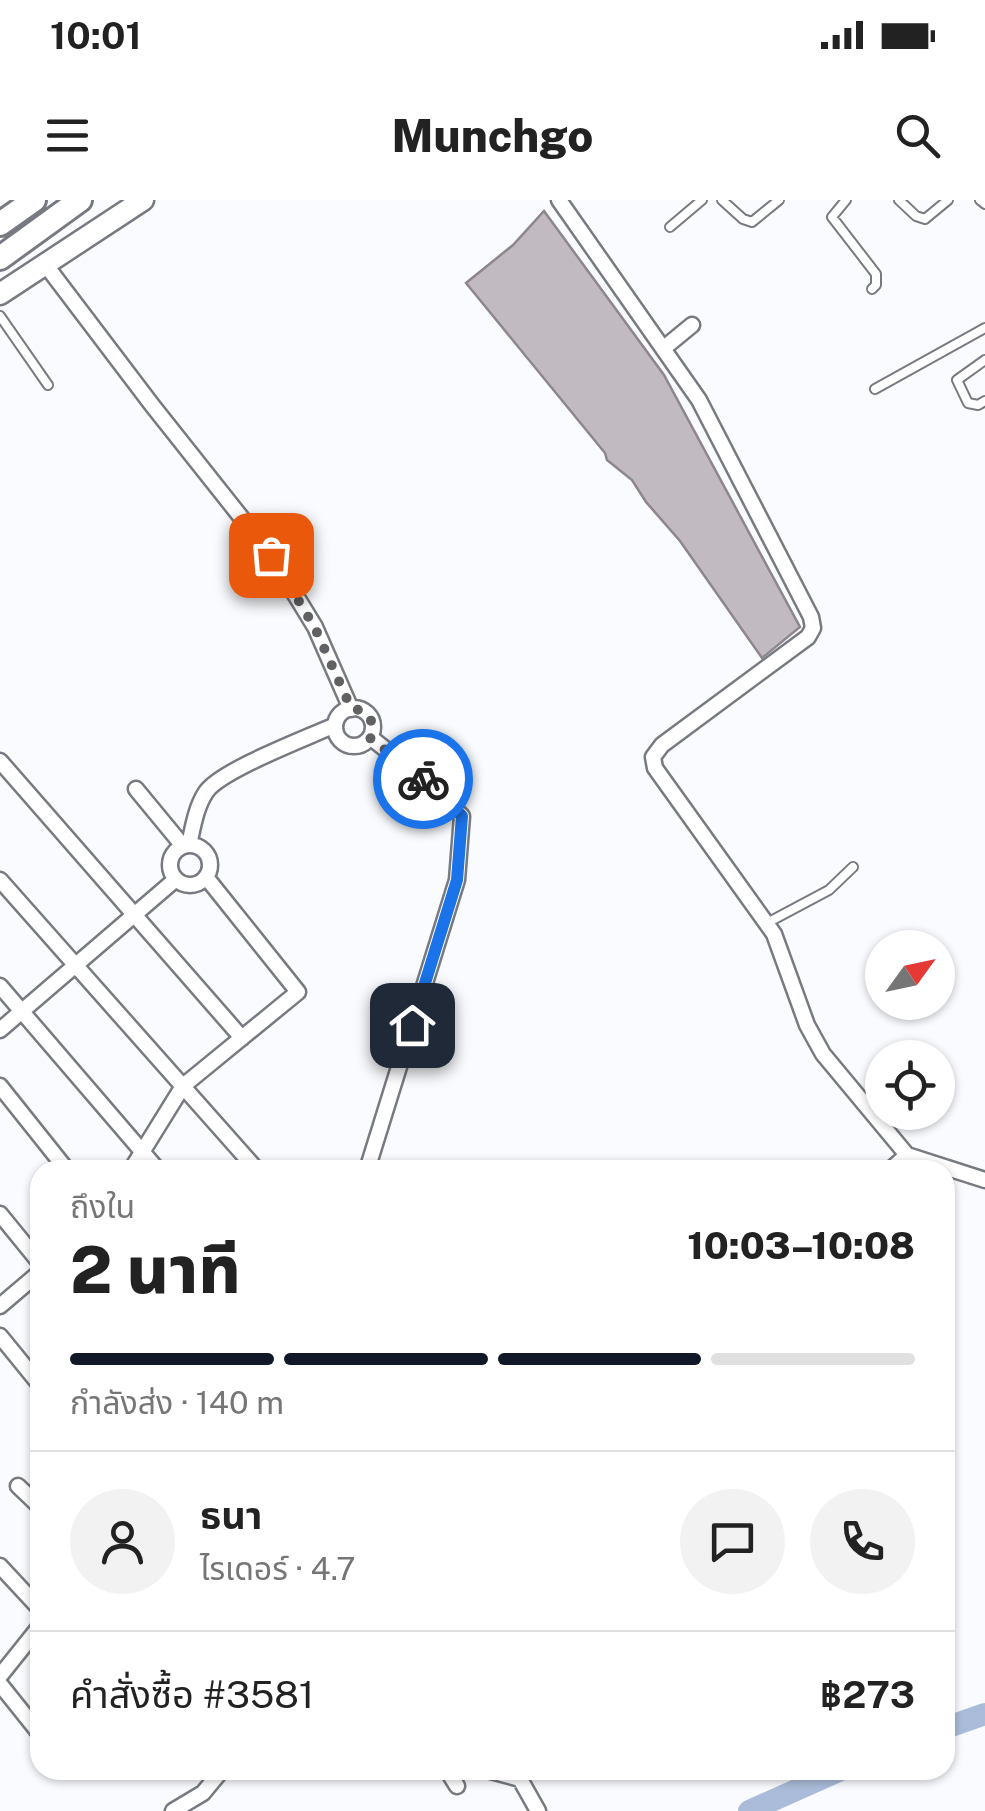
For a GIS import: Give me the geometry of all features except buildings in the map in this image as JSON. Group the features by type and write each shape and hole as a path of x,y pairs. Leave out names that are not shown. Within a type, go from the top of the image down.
{"main road":[{"path":"0,224 34,200"},
{"path":"0,258 80,200"},
{"path":"7,289 118,200"},
{"path":"7,289 143,200"}],"street":[{"path":"559,200 699,400 811,617 808,637 662,745 653,757 655,768 768,923 814,1040 907,1155 923,1160"},
{"path":"46,264 152,406 271,555 315,628 351,708"},
{"path":"664,348 692,325"},
{"path":"351,708 363,711 371,720 370,738 360,745 348,745 338,737 335,725 340,714 351,708"},
{"path":"206,877 188,885 176,879 171,860 186,846 207,790 224,776 335,725"},
{"path":"370,738 428,782 462,816 457,880 370,1160"},
{"path":"0,761 242,1038"},
{"path":"136,789 186,846 201,849 208,858 206,877 298,992 182,1086 136,1160"},
{"path":"0,1030 176,879"},
{"path":"0,880 247,1160"},
{"path":"0,986 150,1160"},
{"path":"0,1086 59,1160"},
{"path":"901,1160 907,1155"},
{"path":"955,1170 985,1180"},
{"path":"0,1214 30,1251"},
{"path":"0,1306 30,1280"},
{"path":"0,1336 30,1372"},
{"path":"18,1486 30,1497"},
{"path":"0,1566 30,1598"},
{"path":"30,1640 0,1680 30,1720"},
{"path":"173,1811 204,1793 214,1780"},
{"path":"453,1780 456,1786"},
{"path":"521,1780 538,1811"}],"lane":[{"path":"670,227 702,200"},
{"path":"722,200 752,222 779,200"},
{"path":"846,200 832,217 876,274 872,289"},
{"path":"899,200 916,216 926,219 948,200"},
{"path":"0,316 48,385"},
{"path":"875,389 985,328"},
{"path":"985,360 957,380 968,403 978,405 985,400"},
{"path":"768,923 829,890 853,866"}],"waterway":[{"path":"955,1724 985,1714"},
{"path":"749,1811 819,1780"}],"way so far":[{"path":"271,555 315,628 351,708 363,711 371,720 370,738 423,779"}],"route":[{"path":"412,1025 457,880 462,816 423,779"}]}
